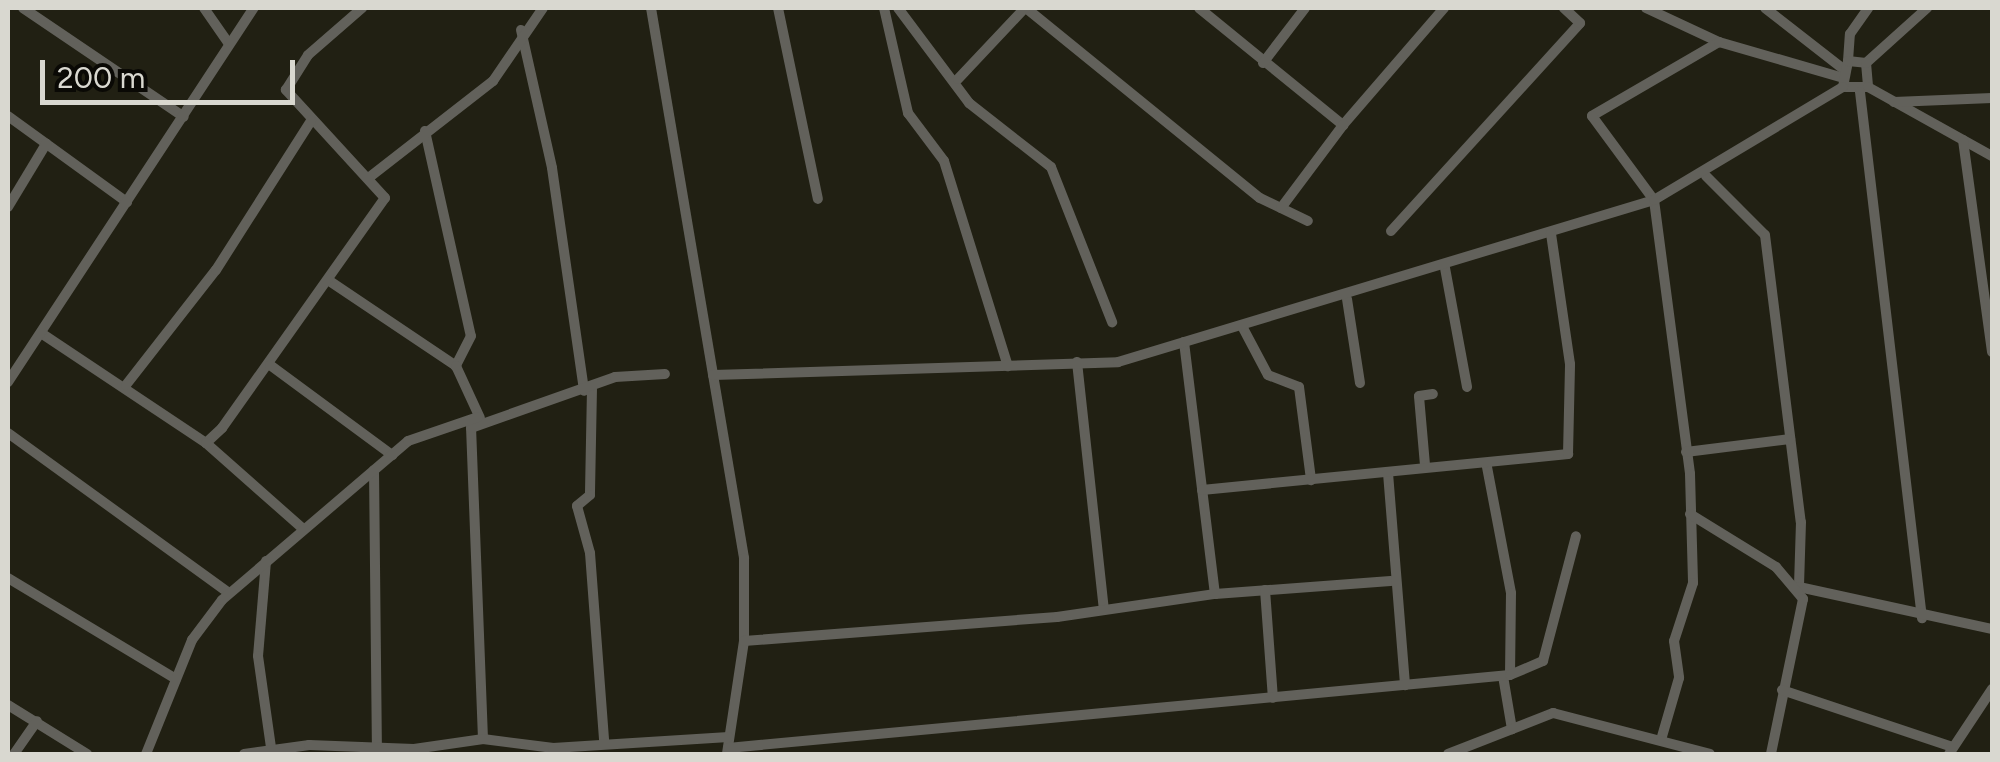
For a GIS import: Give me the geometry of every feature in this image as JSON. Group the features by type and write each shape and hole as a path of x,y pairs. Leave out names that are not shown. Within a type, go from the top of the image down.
{"street":[{"path":"25,8 184,117"},
{"path":"204,8 229,44"},
{"path":"8,382 44,334 254,8"},
{"path":"206,443 270,366 386,198 371,176 311,122 286,90 308,55 362,8"},
{"path":"371,176 493,81 520,30 543,8"},
{"path":"651,8 744,558 744,641 728,746"},
{"path":"778,8 818,199"},
{"path":"884,8 908,113 944,161 1008,366"},
{"path":"898,8 958,79 969,103 1051,167 1112,322"},
{"path":"958,79 1026,8 1282,208 1308,221"},
{"path":"1200,8 1343,125"},
{"path":"1263,63 1306,8"},
{"path":"1282,208 1343,125 1444,8"},
{"path":"1391,232 1580,23 1564,8"},
{"path":"1646,8 1719,42 1843,73"},
{"path":"1765,8 1864,90 1894,102 1992,156"},
{"path":"1843,73 1850,34 1868,8"},
{"path":"714,375 1118,362 1347,299 1654,200 1706,176 1843,73 1866,62 1927,8"},
{"path":"520,30 552,168 588,390 590,495 576,506 590,553 604,741"},
{"path":"1661,740 1679,678 1674,640 1693,582 1686,452 1654,200 1592,116 1719,42"},
{"path":"1866,62 1864,90 1922,618"},
{"path":"1894,102 1992,98"},
{"path":"8,116 127,202"},
{"path":"126,385 216,270 311,122"},
{"path":"425,131 471,336 456,366"},
{"path":"1964,140 1992,352"},
{"path":"8,208 46,144"},
{"path":"1706,176 1765,236 1790,439 1798,586 1771,754"},
{"path":"1202,490 1388,474 1425,465 1487,467 1568,454 1570,364 1551,233"},
{"path":"1444,268 1467,387"},
{"path":"331,282 456,366 484,420"},
{"path":"1347,299 1360,383"},
{"path":"1242,328 1268,375 1299,387 1310,480"},
{"path":"44,334 126,385 206,443 302,528"},
{"path":"1184,342 1215,594"},
{"path":"1078,362 1104,609"},
{"path":"270,366 392,455"},
{"path":"146,754 203,621 302,528 392,455 424,432 665,374"},
{"path":"1425,465 1419,396 1432,394"},
{"path":"483,739 468,435 479,418 484,420"},
{"path":"8,433 229,593"},
{"path":"1686,452 1790,439"},
{"path":"1487,467 1512,593 1506,676 1512,729"},
{"path":"374,470 377,748"},
{"path":"1388,474 1391,581 1405,685"},
{"path":"1690,514 1798,586 1922,618 1992,629"},
{"path":"244,754 271,748 432,751 483,739 553,751 604,741 728,746 1506,676 1542,661 1576,536"},
{"path":"266,560 258,656 271,748"},
{"path":"8,578 176,679"},
{"path":"744,641 1104,609 1215,594 1391,581"},
{"path":"1265,590 1273,698"},
{"path":"1782,690 1951,751 1992,689"},
{"path":"8,706 86,754"},
{"path":"1980,706 1992,712"},
{"path":"1448,754 1553,713 1710,754"},
{"path":"14,754 37,721"}]}
